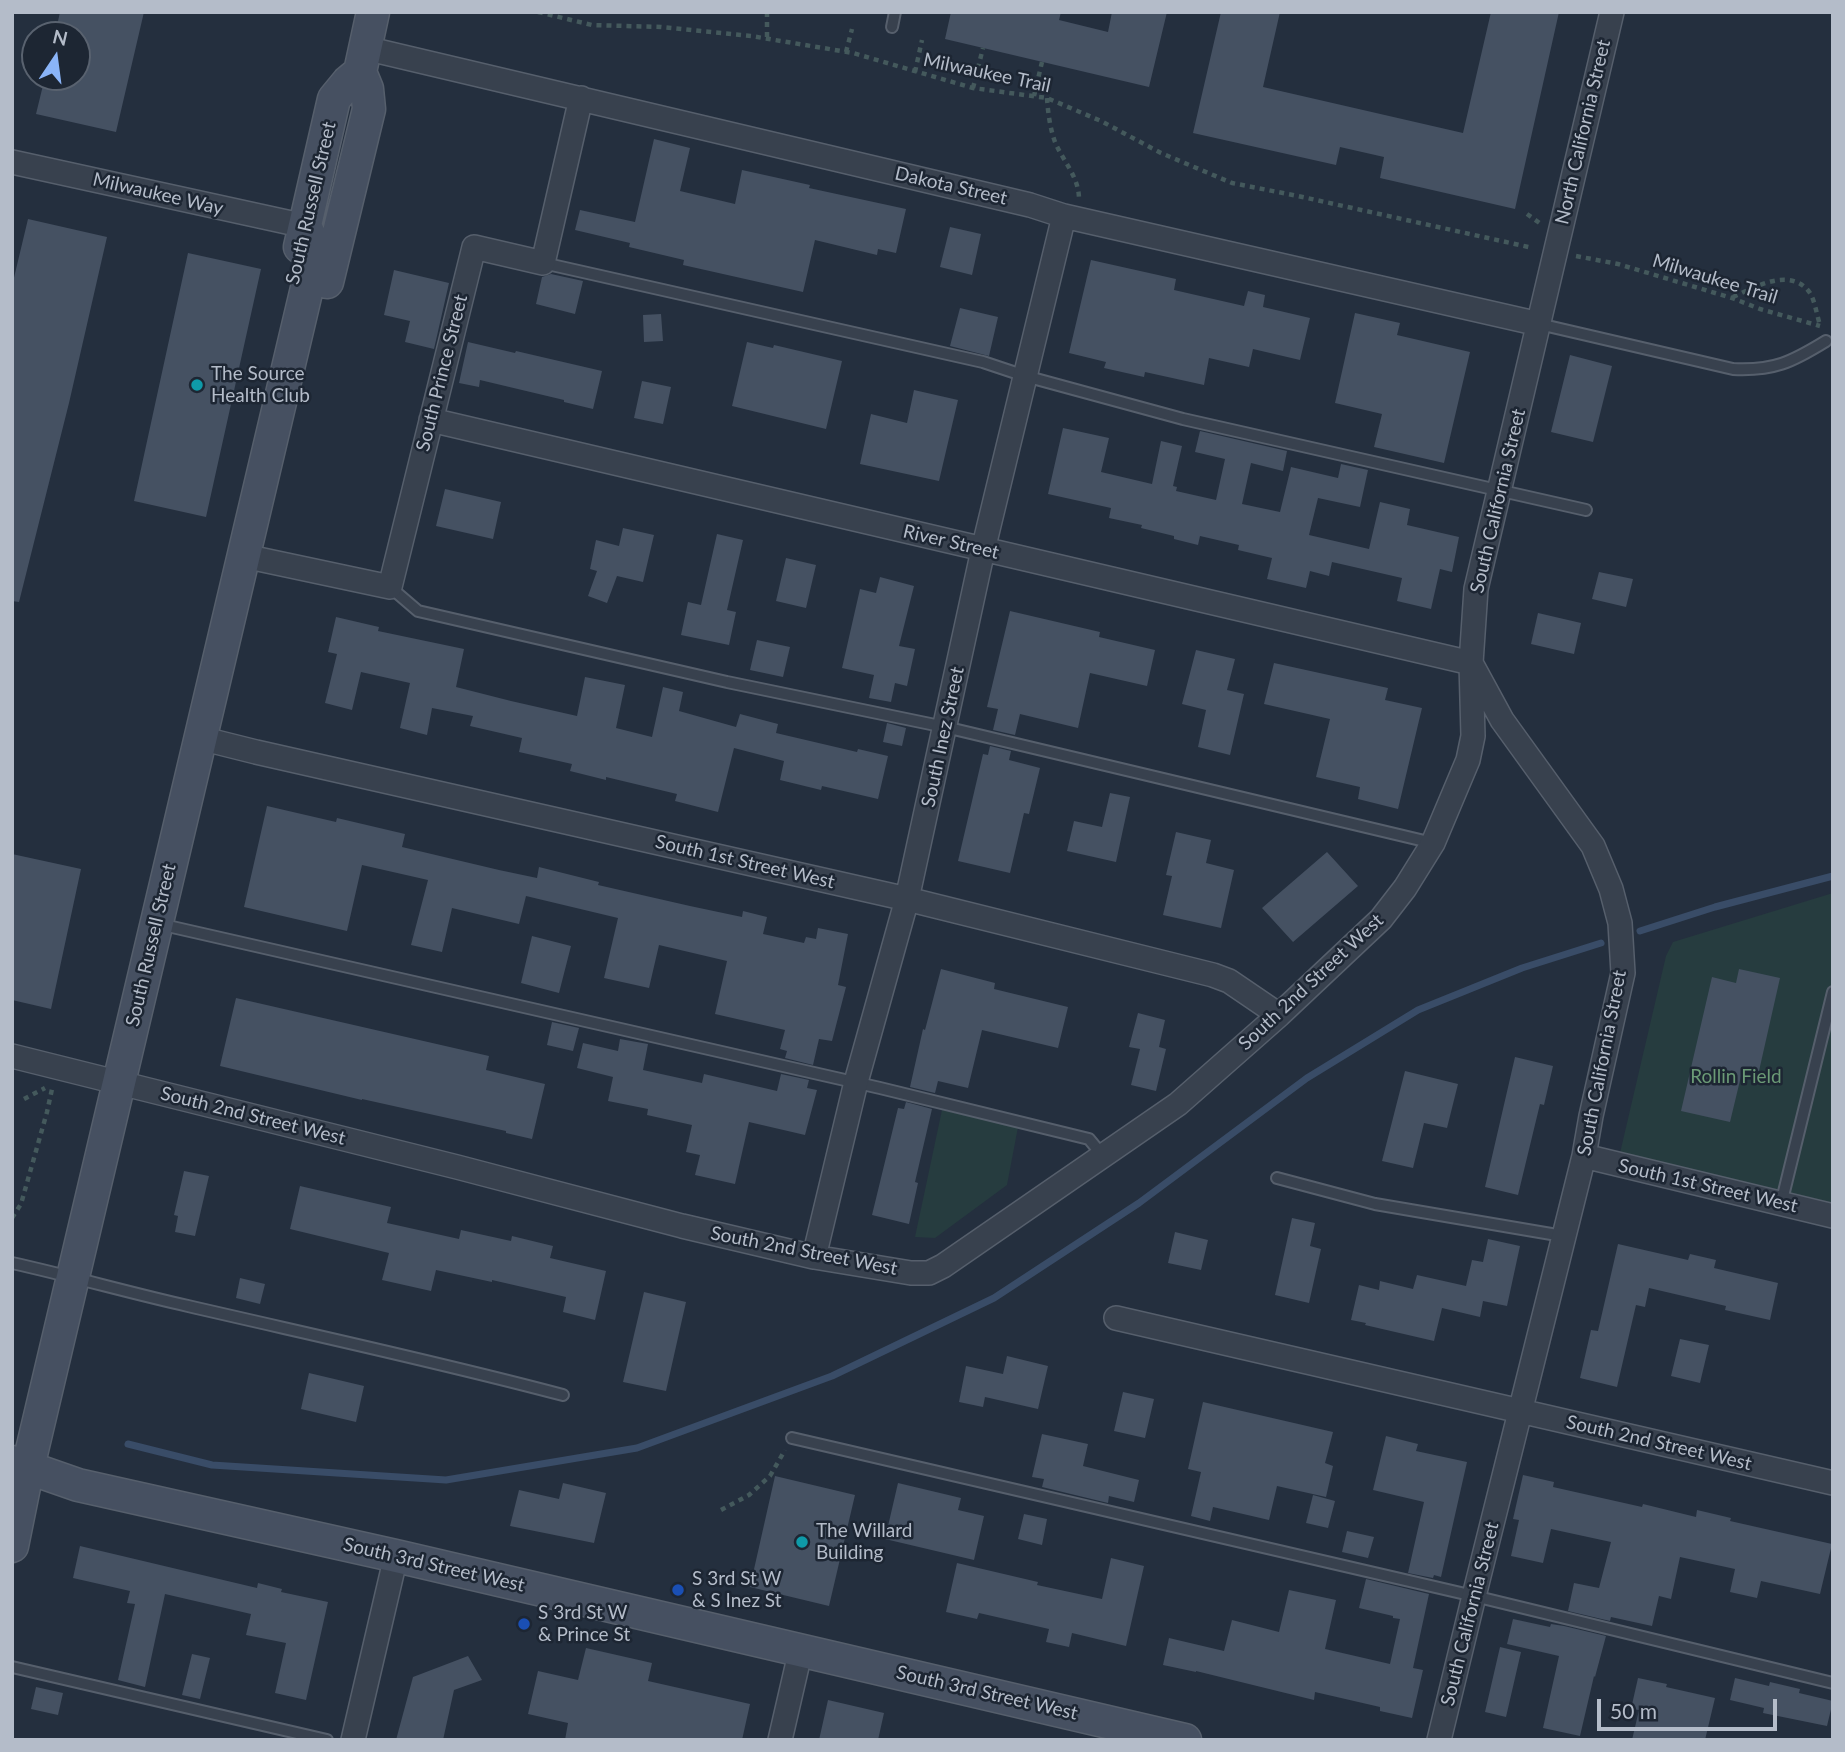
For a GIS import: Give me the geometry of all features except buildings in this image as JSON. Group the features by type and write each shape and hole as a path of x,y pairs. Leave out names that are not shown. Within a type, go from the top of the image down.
{"main road":[{"path":"362,60 373,12"},
{"name":"South Russell Street","path":"294,345 288,313 292,282 334,99 362,60"},
{"name":"South Russell Street","path":"12,1546 20,1465 73,1276 294,345 313,317 325,289 369,109 362,60"},
{"name":"South 3rd Street West","path":"20,1465 78,1485 801,1649 1185,1740"}],"street":[{"name":"North California Street","path":"1555,252 1612,12"},
{"name":"Dakota Street","path":"362,60 581,98 1030,205 1072,208 1539,324"},
{"path":"542,263 581,98"},
{"name":"Milwaukee Way","path":"12,162 304,226"},
{"name":"South Inez Street","path":"814,1257 856,1082 907,899 983,550 1026,376 1072,208"},
{"name":"South Prince Street","path":"390,587 474,247 542,263"},
{"name":"South California Street","path":"1439,1740 1584,1156 1623,973 1620,923 1611,889 1593,846 1502,720 1471,663 1476,589 1555,252"},
{"name":"River Street","path":"431,420 1471,663"},
{"path":"244,556 390,587"},
{"name":"South 2nd Street West","path":"12,1056 682,1226 814,1257 911,1273 929,1273 1178,1104 1279,1015 1381,919 1405,888 1433,843 1468,760 1473,736 1471,663"},
{"name":"South 1st Street West","path":"200,738 907,899 1213,975 1229,981 1279,1015"},
{"name":"South 1st Street West","path":"1584,1156 1833,1216"},
{"name":"South 2nd Street West","path":"1116,1318 1833,1483"},
{"path":"353,1740 396,1556"},
{"path":"780,1740 801,1649"}],"lane":[{"path":"892,27 895,12"},
{"path":"542,263 983,362 1183,419 1586,510"},
{"path":"1539,324 1733,369 1758,370 1796,359 1826,341"},
{"path":"390,587 418,611 727,682 945,727 1433,843"},
{"path":"156,923 856,1082 1089,1139 1103,1156"},
{"path":"1781,1204 1833,992"},
{"path":"1277,1178 1375,1204 1563,1236"},
{"path":"12,1263 563,1395"},
{"path":"792,1438 1474,1596 1833,1683"},
{"path":"12,1667 327,1740"}],"path":[{"name":"Milwaukee Trail","path":"538,12 592,25 661,27 767,39 846,52 973,88 1047,98 1101,121 1161,153 1232,183 1618,264 1820,325"},
{"path":"767,12 767,39"},
{"path":"846,52 852,29"},
{"path":"915,72 922,40"},
{"path":"973,88 983,48"},
{"path":"1034,96 1042,62"},
{"path":"1047,98 1048,119 1056,143 1079,189 1072,208"},
{"path":"1732,298 1756,286 1779,279 1795,280 1810,293 1826,341"},
{"path":"12,1218 21,1204 53,1085 24,1099"},
{"path":"721,1510 749,1496 770,1476 792,1438"}],"green space":[{"name":"Rollin Field","path":"1833,893 1833,1203 1620,1153 1666,956 1673,942"},
{"path":"942,1110 1018,1127 1007,1185 935,1238 915,1237"}],"waterway":[{"path":"1640,931 1715,907 1833,876"},
{"path":"128,1444 212,1465 446,1480 637,1448 832,1376 994,1298 1139,1203 1307,1078 1418,1010 1522,968 1601,943"}],"place":[{"name":"The Source Health Club","path":"197,385"},
{"name":"The Willard Building","path":"802,1542"},
{"name":"S 3rd St W & S Inez St","path":"678,1590"},
{"name":"S 3rd St W & Prince St","path":"524,1624"}]}
